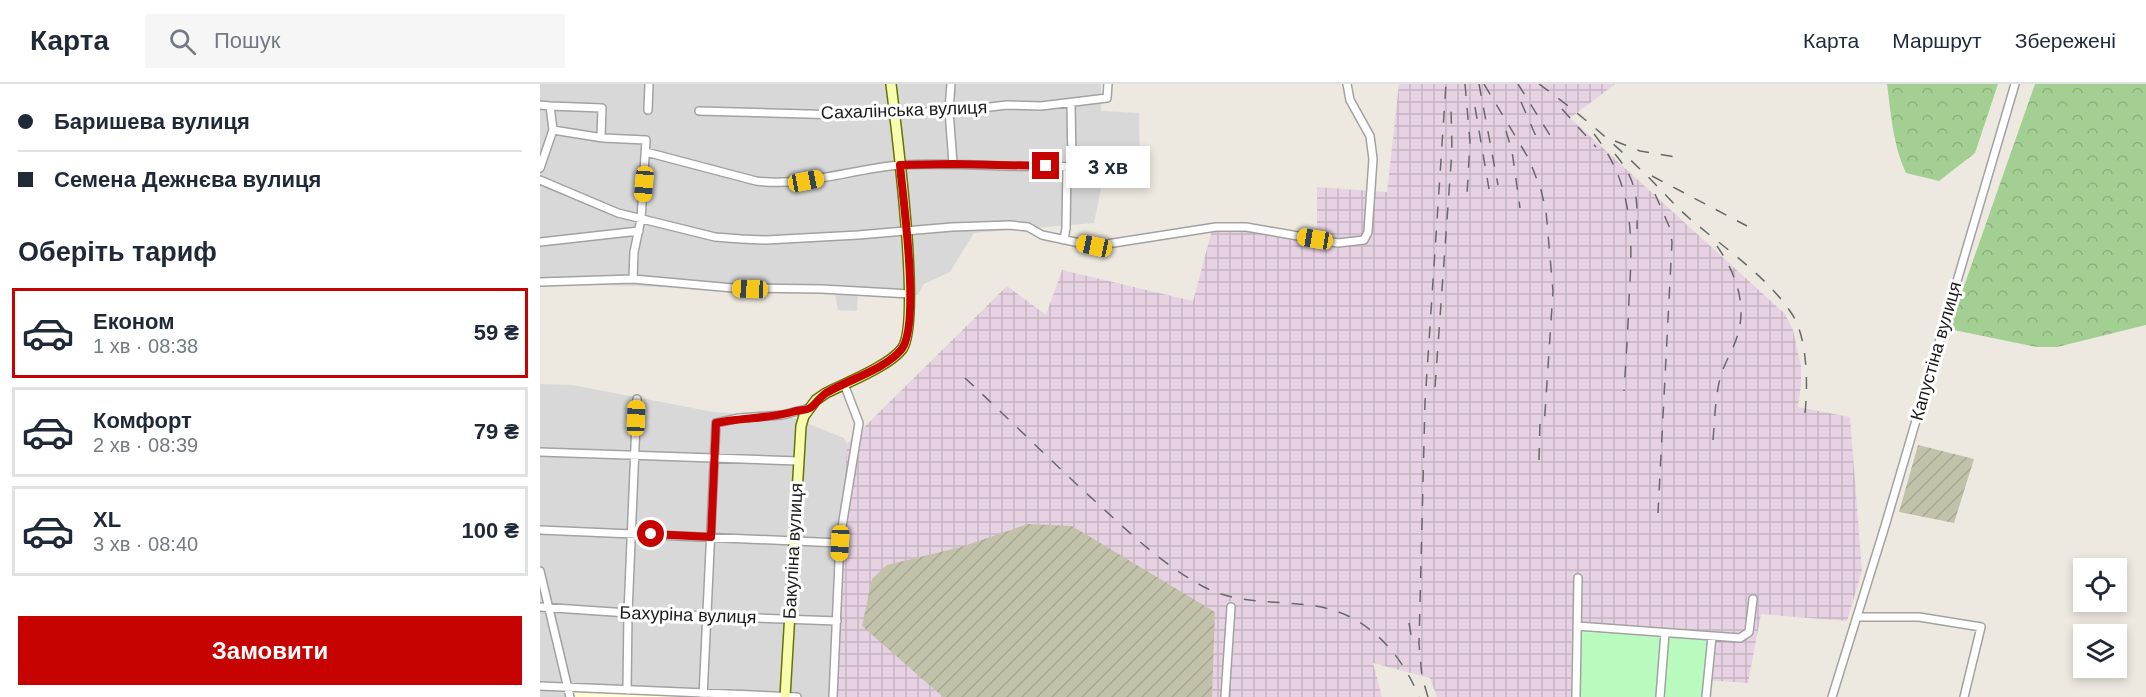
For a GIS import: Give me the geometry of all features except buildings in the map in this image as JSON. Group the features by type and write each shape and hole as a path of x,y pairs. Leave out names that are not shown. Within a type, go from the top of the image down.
{"street":[{"path":"648,110 649,84"},
{"path":"703,695 716,423 739,418 782,415 810,408 816,400 892,358 902,349 908,337 910,294 906,230 891,84"},
{"path":"951,84 949,110 953,164"},
{"name":"Сахалінська вулиця","path":"699,111 842,115 894,114 1007,105 1041,106 1107,98 1108,84"},
{"path":"540,180 618,213 715,237 766,240 1010,225 1028,227 1042,235 1094,246 1216,227 1246,227 1338,243 1364,240 1368,232 1373,159 1370,136 1350,100 1347,84"},
{"name":"Капустіна вулиця","path":"1832,697 2015,84"},
{"path":"1064,240 1070,166 1071,103"},
{"path":"540,105 602,108 600,137"},
{"path":"540,168 553,130 550,106"},
{"path":"553,130 600,137 646,140 641,219 634,252 633,279"},
{"path":"646,152 773,183 806,181 900,165 1106,167"},
{"path":"540,242 639,231"},
{"path":"540,282 633,279 733,288 822,288 910,294"},
{"path":"833,697 840,543 860,423 844,384"},
{"path":"627,690 637,399"},
{"name":"Бакуліна вулиця","path":"785,697 801,426 810,408"},
{"path":"540,452 798,461"},
{"path":"540,530 840,543"},
{"path":"540,571 570,697"},
{"path":"1576,697 1578,578"},
{"path":"1577,626 1740,638 1747,634 1753,599"},
{"path":"1225,697 1231,607"},
{"name":"Бахуріна вулиця","path":"540,608 837,621"},
{"path":"1857,617 1919,617 1981,627 1965,697"},
{"path":"1660,697 1665,633"},
{"path":"1706,697 1712,636"},
{"path":"540,686 703,695 797,697"}],"shaded area":[{"path":"540,84 1101,84 1101,111 1139,113 1140,166 1106,164 1094,223 974,233 950,272 924,284 918,295 858,296 857,311 838,310 835,293 540,283"},
{"path":"1399,84 1615,84 1570,118 1785,314 1793,330 1801,366 1798,407 1850,417 1862,571 1847,621 1761,614 1748,683 1704,680 1708,640 1572,630 1571,697 1437,697 1430,678 1373,663 1382,697 833,697 847,444 1007,286 1046,315 1062,270 1193,301 1212,230 1216,227 1317,239 1317,187 1387,192"},
{"path":"540,384 572,385 714,412 794,418 844,438 847,444 833,697 540,697"},
{"path":"1918,445 1974,459 1954,523 1899,512"},
{"path":"1028,524 1072,526 1215,612 1212,697 943,697 862,626 872,579 887,565 961,547"},
{"path":"572,690 699,696 699,697 574,697"}],"green space":[{"path":"1887,84 1998,84 1975,153 1939,181 1906,173 1895,141"},
{"path":"2035,84 2146,84 2146,325 2057,347 2037,347 1949,329"},
{"path":"1582,632 1708,640 1703,697 1580,697"}],"railway":[{"path":"1428,697 1422,677 1419,644 1425,402 1446,84"},
{"path":"1465,84 1470,142 1467,194"},
{"path":"1479,84 1498,185"},
{"path":"1484,84 1529,159 1546,211 1553,291 1544,428"},
{"path":"1518,84 1551,137"},
{"path":"1539,84 1603,135 1683,212 1744,263 1782,300 1798,325 1802,338 1806,367 1804,422"},
{"path":"1521,102 1538,141"},
{"path":"1475,107 1489,189"},
{"path":"1435,387 1452,150 1451,108"},
{"path":"1562,109 1596,147"},
{"path":"1506,131 1512,151 1520,208"},
{"path":"1594,134 1617,172 1628,212 1631,255 1624,391"},
{"path":"1615,141 1640,151 1675,157"},
{"path":"1615,154 1627,172 1634,189 1637,229"},
{"path":"1652,176 1747,226"},
{"path":"1655,194 1669,226 1672,242 1658,513"},
{"path":"1713,440 1719,383 1737,337 1741,313 1738,289 1717,246"},
{"path":"965,378 1122,526 1175,569 1204,587 1231,597 1315,606 1350,617 1379,637 1391,650 1411,680 1419,697"},
{"path":"1539,460 1540,421"},
{"path":"1409,623 1413,646"}],"route":[{"path":"651,534 711,537 716,423 739,418 782,415 810,408 826,393 892,358 902,349 908,337 910,308 900,165 1046,166"}]}
